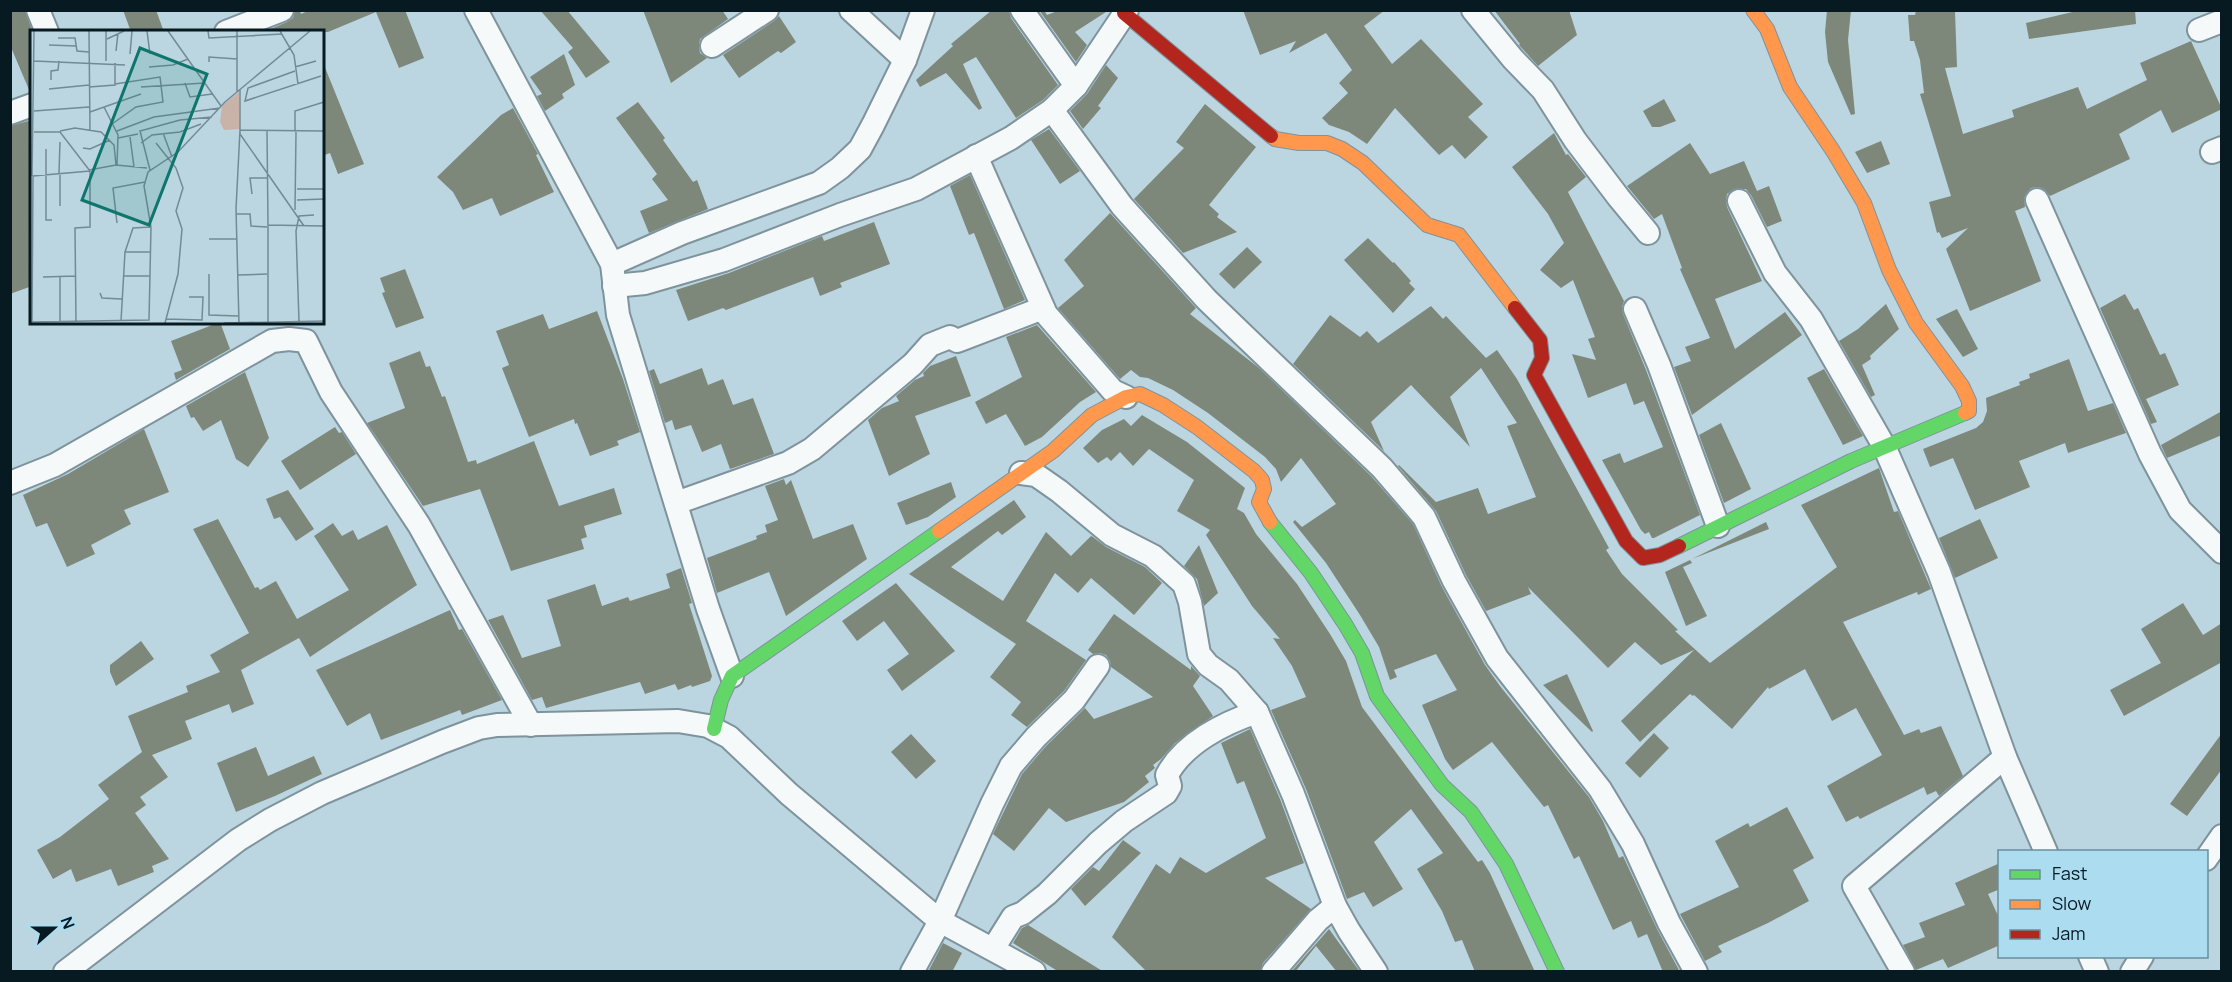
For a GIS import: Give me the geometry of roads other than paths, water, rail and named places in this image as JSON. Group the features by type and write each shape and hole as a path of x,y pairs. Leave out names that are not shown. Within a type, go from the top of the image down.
{"street":[{"path":"38,10 46,30"},
{"path":"231,30 282,10"},
{"path":"476,10 613,275 618,315 708,609 732,676"},
{"path":"712,46 767,10"},
{"path":"851,10 905,60"},
{"path":"613,275 682,233 819,183 840,168 860,149 905,60 923,10"},
{"path":"1022,10 1076,86"},
{"path":"1473,10 1513,59 1543,90 1575,140 1648,233"},
{"path":"613,275 645,283 724,260 840,215 916,189 1011,138 1052,110 1076,86 1125,12 1275,139 1299,143 1327,143 1342,149 1363,163 1427,225 1459,235 1540,340 1542,358 1534,375 1626,541 1643,558 1660,555 1800,485 1884,446 1969,411 1970,401 1962,386 1917,323 1889,270 1864,202 1790,87 1767,29 1753,10"},
{"path":"2199,30 2222,21"},
{"path":"10,113 30,106"},
{"path":"1052,110 1122,206 1199,292 1382,468 1424,517 1454,581 1497,658 1600,789 1633,844 1669,923 1696,972"},
{"path":"976,156 1043,308 1113,391 1126,397"},
{"path":"2037,200 2155,464 2180,510 2222,552"},
{"path":"1739,201 1775,273 1811,319 1884,446 1939,572 2006,757 2045,850"},
{"path":"676,503 788,463 812,449 913,364 930,345 950,337 957,341 1043,308"},
{"path":"1635,309 1659,365 1718,526"},
{"path":"10,483 55,465 272,341 289,339 306,341 331,392 419,525 531,725"},
{"path":"714,729 721,700 732,676 1053,451 1092,415 1126,397 1140,394 1163,405 1197,427 1238,458 1262,480 1264,489 1259,502 1261,508 1270,523 1311,573 1345,624 1362,653 1377,696 1442,784 1471,812 1506,864 1557,972"},
{"path":"1021,472 1036,476 1059,491 1112,535 1153,556 1184,584 1190,602 1199,654 1208,665 1229,680 1257,712 1293,794 1335,906 1376,972"},
{"path":"912,972 940,921 1011,766 1036,737 1074,700 1098,666"},
{"path":"993,949 1013,917 1023,913 1047,894 1098,843 1124,821 1166,793 1170,786 1167,775 1172,765 1184,753 1212,732 1239,718 1257,712"},
{"path":"65,972 238,840 270,820 322,793 479,728 497,725 678,721 708,726 729,737 789,794 940,921 1034,972"},
{"path":"1902,972 1854,886 2006,757"},
{"path":"2208,856 2222,836"},
{"path":"1273,972 1318,920 1335,906"},
{"path":"2090,958 2097,972"},
{"path":"2132,972 2141,958"}]}
